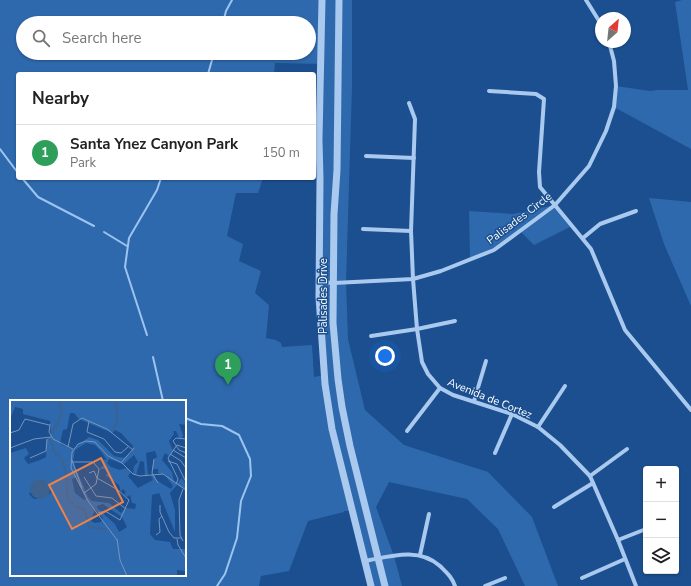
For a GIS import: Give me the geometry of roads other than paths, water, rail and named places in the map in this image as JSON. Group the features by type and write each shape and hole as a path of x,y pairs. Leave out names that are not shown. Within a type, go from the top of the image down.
{"street":[{"name":"Palisades Drive","path":"322,0 319,140 319,297 325,381 332,430 371,586"},
{"name":"Palisades Drive","path":"339,0 333,323 338,379 350,446 385,586"},
{"path":"586,0 595,14"},
{"name":"Palisades Circle","path":"320,282 413,279 441,271 494,250 555,205 589,166 606,130 614,107 616,86 614,61 611,48"},
{"path":"488,92 536,94 544,99 539,172 540,187 591,249 625,330 691,410"},
{"name":"Avenida de Cortez","path":"409,103 415,120 411,231 417,330 422,362 428,374 440,388 454,395 512,414 538,427 560,445 590,476 636,586"},
{"path":"366,156 414,158"},
{"path":"583,238 600,224 636,211"},
{"path":"363,229 411,231"},
{"path":"371,336 417,330 455,321"},
{"path":"474,401 486,361"},
{"path":"325,381 338,379"},
{"path":"538,427 565,386"},
{"path":"407,431 440,388"},
{"path":"495,453 512,414"},
{"path":"590,476 627,449"},
{"path":"554,507 593,483"},
{"path":"420,555 429,514"},
{"path":"618,540 643,530"},
{"path":"365,561 406,553 420,555 435,561 451,576 455,586"},
{"path":"582,578 625,559"},
{"path":"485,586 505,578"}],"waterway":[{"path":"225,16 232,0"},
{"path":"209,72 212,60"},
{"path":"0,149 16,170"},
{"path":"24,180 38,197 94,226"},
{"path":"147,335 125,267 129,238 157,190 160,180"},
{"path":"104,232 127,246"},
{"path":"153,357 163,400"},
{"path":"186,418 201,424 222,426 239,435 250,459 251,476 241,501 237,538 225,574 217,586"}],"place":[{"name":"Santa Ynez Canyon Park","path":"228,385"}]}
